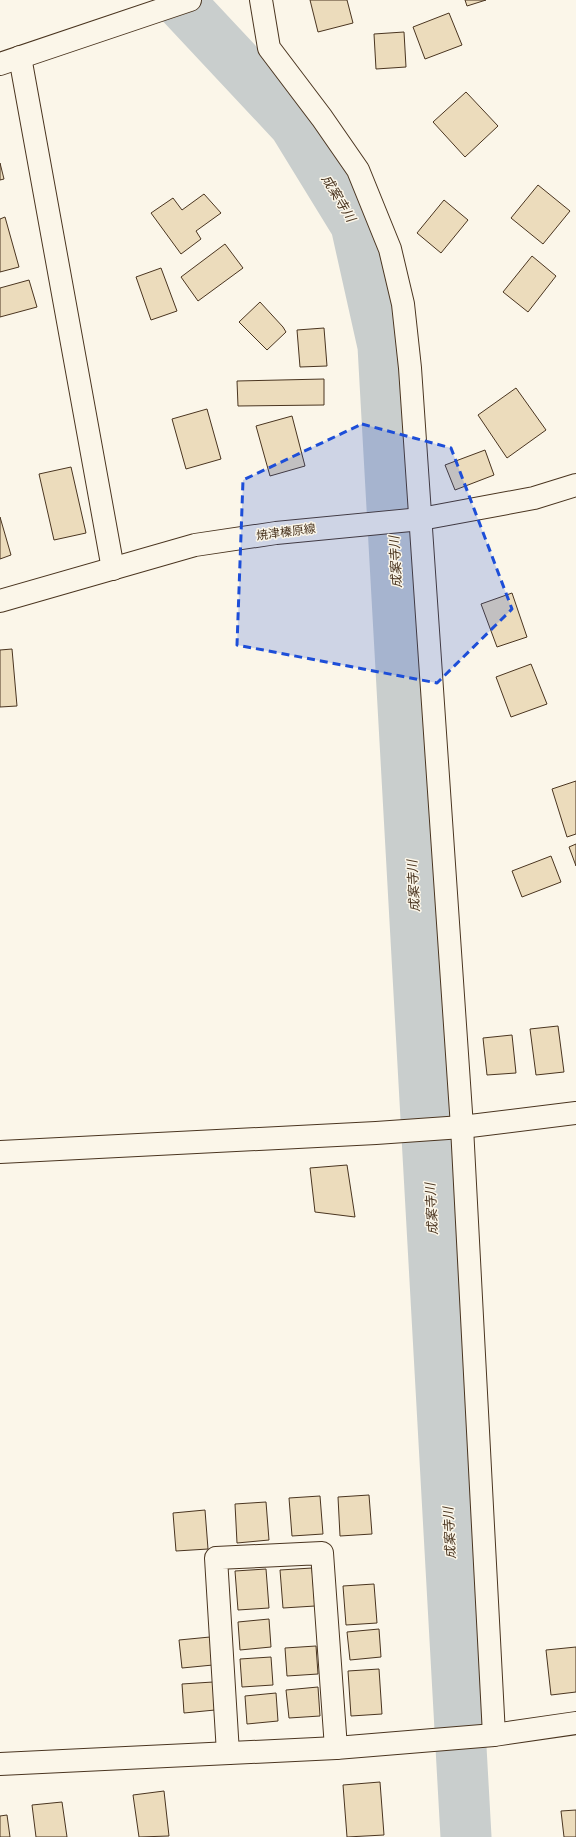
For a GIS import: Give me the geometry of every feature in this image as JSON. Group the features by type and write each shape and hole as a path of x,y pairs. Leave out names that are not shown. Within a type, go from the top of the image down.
{"street":[{"path":"112,569 10,60 190,0"},
{"path":"261,0 269,48 322,118 358,170 390,249 403,304 410,368 417,520 456,1127 489,1735"},
{"name":"焼津榛原線","path":"0,601 195,545 276,533 417,520 534,498 576,485"},
{"path":"0,1152 376,1134 456,1127 576,1113"},
{"path":"228,1753 216,1558 322,1553 336,1748"},
{"path":"0,1764 336,1748 414,1740 489,1735 576,1723"}],"highlighted area":[{"path":"362,424 451,448 512,609 437,683 237,645 243,480"}],"building":[{"path":"310,0 347,0 353,23 318,32"},
{"path":"465,0 486,0 467,6"},
{"path":"449,13 462,45 425,59 413,27"},
{"path":"404,32 406,67 376,69 374,34"},
{"path":"466,92 498,126 465,157 433,122"},
{"path":"0,163 4,179 0,180"},
{"path":"538,185 570,211 543,244 511,218"},
{"path":"204,194 221,213 196,231 201,239 181,254 151,213 173,198 182,210"},
{"path":"444,200 468,220 441,253 417,233"},
{"path":"5,217 19,267 0,272 0,219"},
{"path":"225,244 243,268 198,301 181,277"},
{"path":"532,256 556,276 528,312 503,292"},
{"path":"161,268 177,311 151,320 136,277"},
{"path":"29,280 37,307 0,317 0,288"},
{"path":"260,302 286,332 267,350 239,322"},
{"path":"324,328 327,366 300,367 297,330"},
{"path":"324,379 324,405 238,406 237,381"},
{"path":"516,388 546,430 507,458 478,415"},
{"path":"207,409 221,459 186,469 172,419"},
{"path":"292,416 305,466 270,476 256,426"},
{"path":"485,450 494,475 455,490 445,465"},
{"path":"71,467 86,533 54,540 39,474"},
{"path":"0,517 11,555 0,559"},
{"path":"512,593 527,637 497,647 481,604"},
{"path":"12,649 17,706 0,707 0,650"},
{"path":"531,664 547,704 511,717 496,677"},
{"path":"576,781 576,834 567,837 552,789"},
{"path":"576,844 576,866 569,847"},
{"path":"551,856 561,882 522,897 512,871"},
{"path":"558,1026 564,1072 536,1075 530,1029"},
{"path":"512,1035 516,1073 487,1075 483,1038"},
{"path":"347,1165 355,1217 315,1212 310,1168"},
{"path":"369,1495 372,1534 340,1536 338,1497"},
{"path":"320,1496 323,1534 292,1536 289,1498"},
{"path":"266,1502 269,1540 237,1543 235,1504"},
{"path":"205,1510 208,1549 176,1551 173,1513"},
{"path":"312,1568 315,1606 283,1608 280,1570"},
{"path":"266,1569 269,1608 238,1610 235,1571"},
{"path":"374,1584 377,1623 346,1625 343,1586"},
{"path":"269,1619 271,1647 240,1650 238,1622"},
{"path":"379,1629 381,1657 350,1660 347,1632"},
{"path":"210,1637 213,1665 182,1668 179,1640"},
{"path":"316,1646 318,1674 287,1676 285,1648"},
{"path":"576,1647 576,1692 551,1695 546,1650"},
{"path":"271,1657 273,1685 242,1687 240,1659"},
{"path":"379,1669 382,1714 351,1716 348,1671"},
{"path":"213,1682 215,1710 184,1713 182,1684"},
{"path":"318,1687 320,1716 289,1718 286,1690"},
{"path":"276,1693 278,1721 247,1724 245,1696"},
{"path":"380,1782 384,1835 347,1837 343,1785"},
{"path":"164,1791 169,1836 139,1837 133,1795"},
{"path":"62,1802 67,1837 36,1837 32,1805"},
{"path":"576,1810 576,1837 564,1837 561,1811"},
{"path":"7,1815 10,1837 0,1837 0,1816"}],"waterway":[{"name":"成案寺川","path":"178,0 294,124 356,225 383,346 466,1837"}]}
